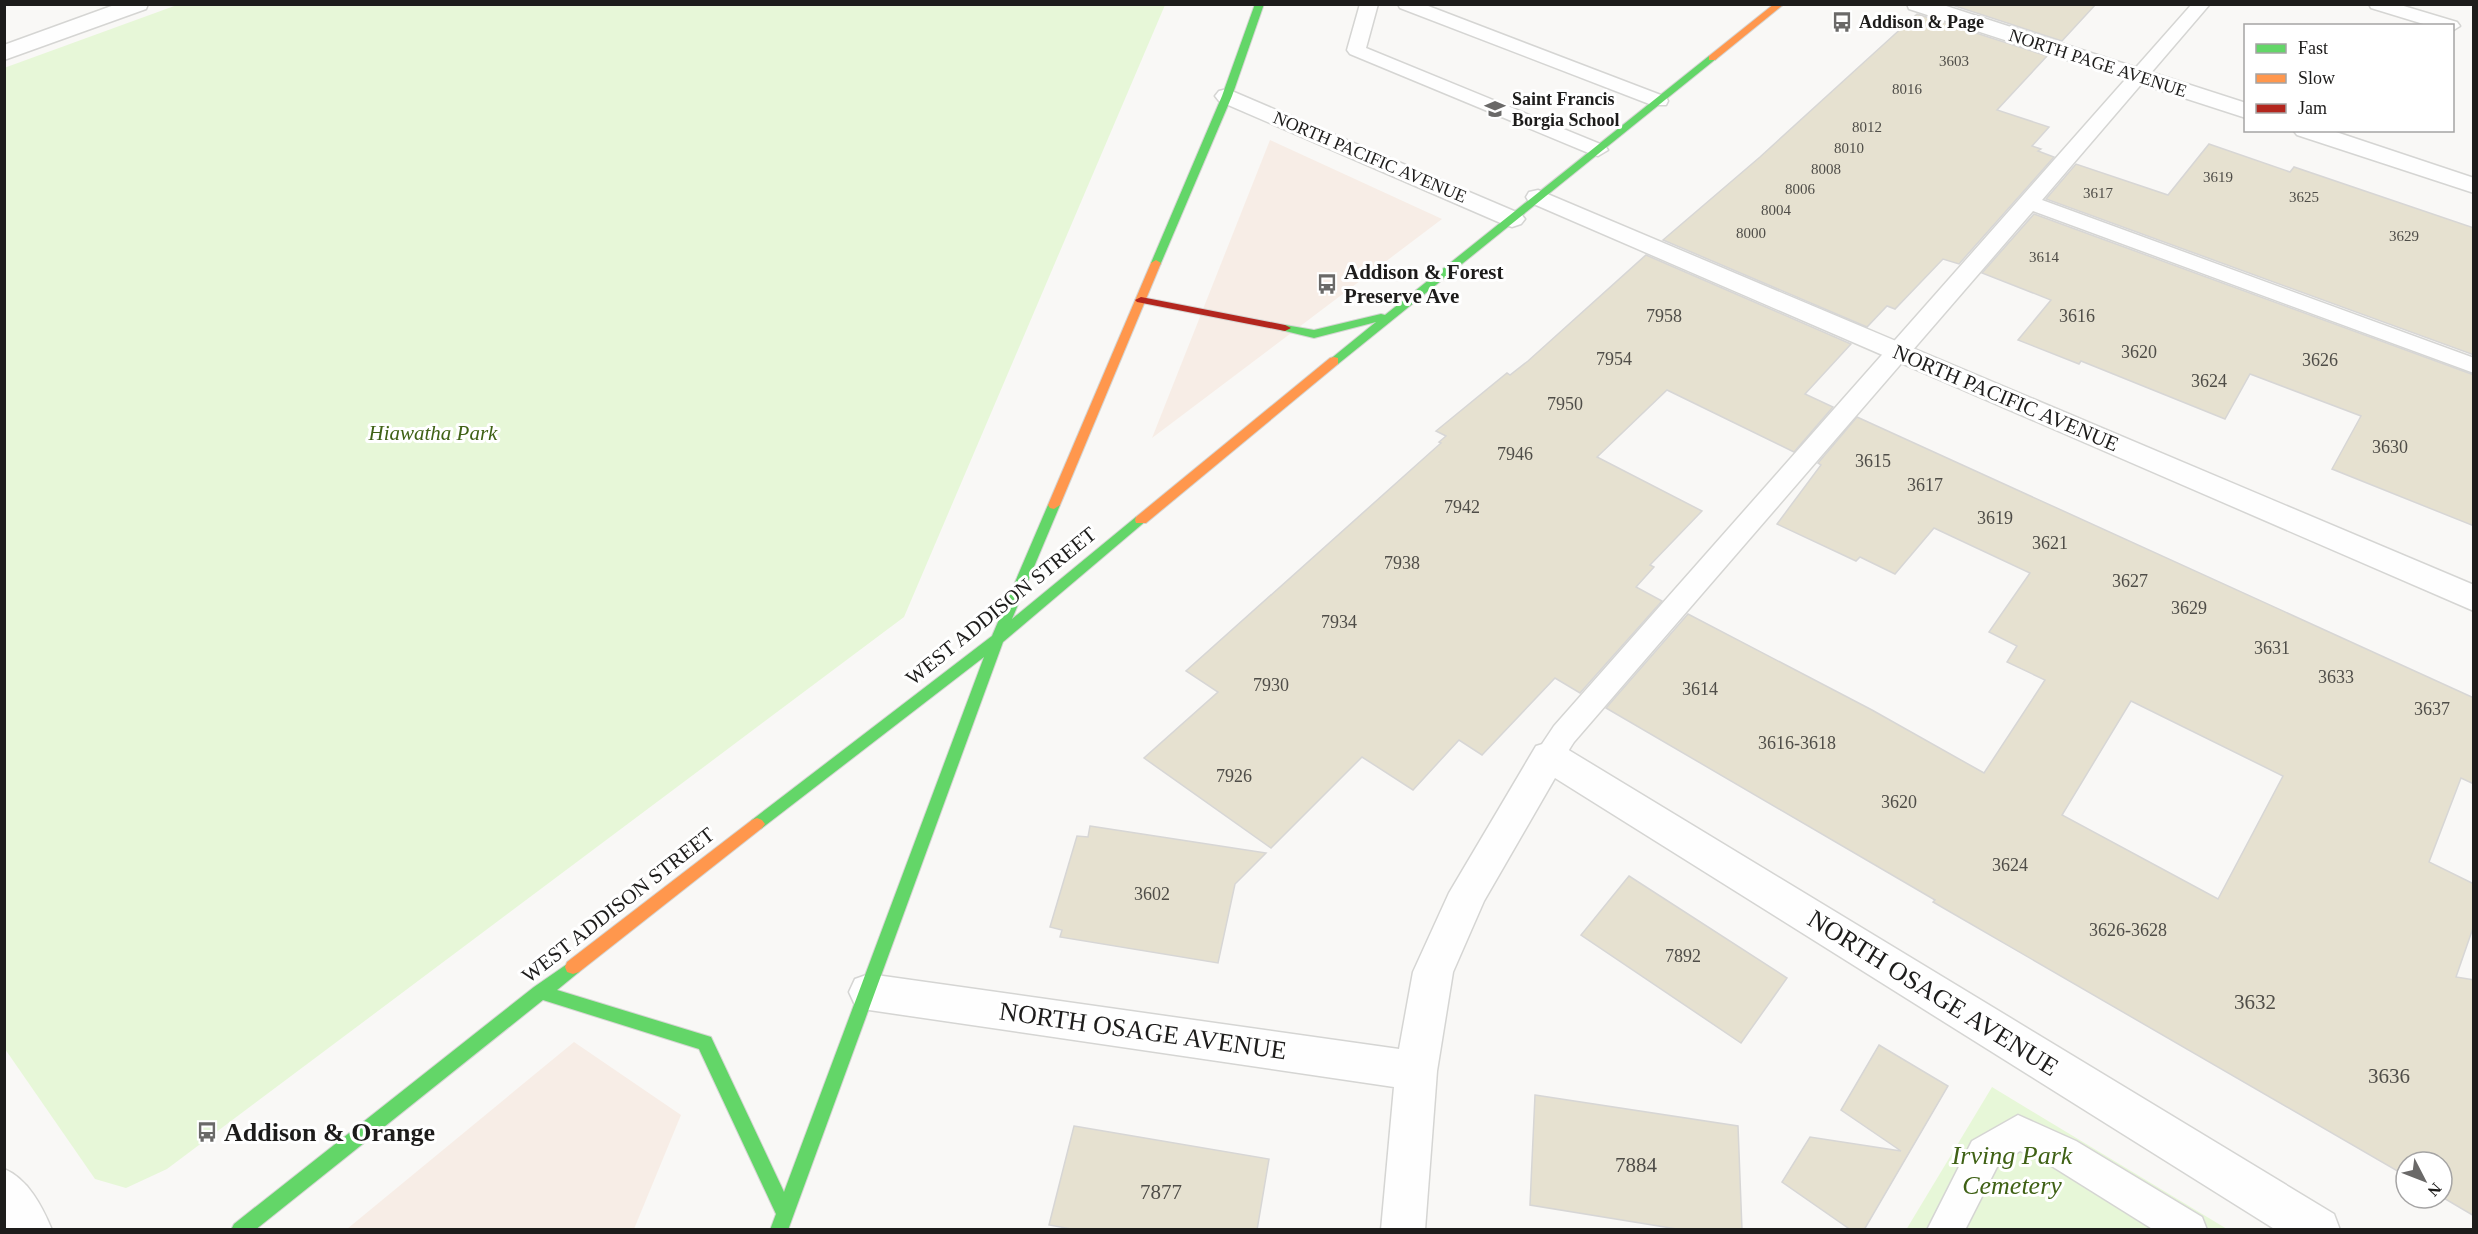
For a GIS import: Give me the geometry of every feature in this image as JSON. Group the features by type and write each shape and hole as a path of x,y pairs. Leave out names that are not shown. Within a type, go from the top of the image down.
{"main road":[{"path":"779,1230 869,993 997,639 1227,96 1260,4"},
{"name":"WEST ADDISON STREET","path":"240,1230 540,992 997,639 1392,315 1780,4"},
{"path":"1141,300 1314,334 1392,315"},
{"path":"540,992 705,1043 785,1214"}],"street":[{"name":"NORTH PAGE AVENUE","path":"1917,4 2244,110"},
{"path":"4,53 130,6"},
{"name":"NORTH PACIFIC AVENUE","path":"1227,96 1512,219"},
{"path":"2311,132 2474,186"},
{"name":"NORTH PACIFIC AVENUE","path":"1538,197 2474,598"},
{"path":"1403,1230 1416,1071 1433,972 1468,893 1549,756"},
{"name":"NORTH OSAGE AVENUE","path":"1549,756 2318,1230"},
{"name":"NORTH OSAGE AVENUE","path":"869,993 1416,1071"},
{"path":"4,1191 30,1230"}],"lane":[{"path":"1369,4 1356,50 1598,150"},
{"path":"1406,4 1659,101"},
{"path":"1549,756 1564,734 2202,4"},
{"path":"2377,4 2445,24"},
{"path":"2454,27 2474,32"},
{"path":"2030,202 2474,366"},
{"path":"1945,1230 1985,1153 2018,1132 2063,1153 2189,1230"}],"shaded area":[{"path":"1270,140 1442,219 1152,438"},
{"path":"574,1042 681,1115 634,1229 347,1229"}],"green space":[{"name":"Hiawatha Park","path":"177,5 1165,5 904,617 167,1169 126,1188 95,1179 5,1049 4,68"},
{"name":"Irving Park Cemetery","path":"1992,1087 2227,1229 1906,1230"}],"building":[{"path":"1949,4 2096,4 2062,41"},
{"path":"1917,14 2047,56 1997,110 2049,127 2032,146 2054,157 1959,264 1943,259 1895,309 1887,306 1867,327 1663,240 1760,157"},
{"path":"2209,144 2290,172 2294,167 2474,228 2474,355 2046,199 2076,164 2168,195"},
{"path":"2034,214 2474,375 2474,526 2332,469 2361,416 2250,374 2225,419 2081,361 2079,364 2018,340 2051,300 1982,273"},
{"path":"1646,255 1851,344 1805,394 1833,407 1794,452 1667,390 1597,457 1702,511 1650,565 1654,567 1636,587 1662,601 1580,693 1555,678 1482,755 1459,740 1413,790 1362,757 1271,848 1144,758 1218,692 1186,671 1441,443 1439,442 1446,436 1436,431 1507,373 1510,375 1528,361"},
{"path":"1857,417 2474,698 2474,784 2461,778 2429,862 2474,884 2474,925 2456,977 2474,980 2474,1216 2454,1204 2454,1150 2394,1150 2394,1169 1933,902 1935,900 1606,708 1688,614 1872,710 1984,773 2045,680 2007,662 2017,646 1989,632 2030,573 1934,528 1895,574 1860,557 1856,561 1777,524 1821,465 1818,463","holes":["2131,701 2283,776 2218,899 2062,815"]},
{"path":"1090,826 1266,853 1235,884 1218,963 1060,937 1062,930 1050,927 1077,836 1088,837"},
{"path":"1629,876 1787,978 1741,1043 1581,935"},
{"path":"1879,1045 1948,1086 1864,1230 1851,1230 1782,1182 1810,1137 1901,1151 1841,1110"},
{"path":"1535,1095 1738,1126 1742,1230 1683,1230 1530,1205"},
{"path":"1074,1126 1269,1159 1257,1230 1077,1230 1049,1225"}],"traffic: fast":[{"path":"1156,263 1227,96 1260,4"},
{"path":"1334,361 1712,58"},
{"path":"1285,328 1314,334 1381,317"},
{"path":"779,1230 997,639 1054,505"},
{"path":"757,824 997,639 1141,520"},
{"path":"240,1230 573,967"},
{"path":"540,992 705,1043 785,1214"}],"traffic: slow":[{"path":"1712,58 1780,4"},
{"path":"1054,505 1156,263"},
{"path":"1141,520 1334,361"},
{"path":"573,967 757,824"}],"traffic: jam":[{"path":"1141,300 1285,328"}],"place":[{"name":"Addison & Page","path":"1842,22"},
{"name":"Saint Francis Borgia School","path":"1495,109"},
{"name":"Addison & Forest Preserve Ave","path":"1327,284"},
{"name":"Addison & Orange","path":"207,1132"}]}
